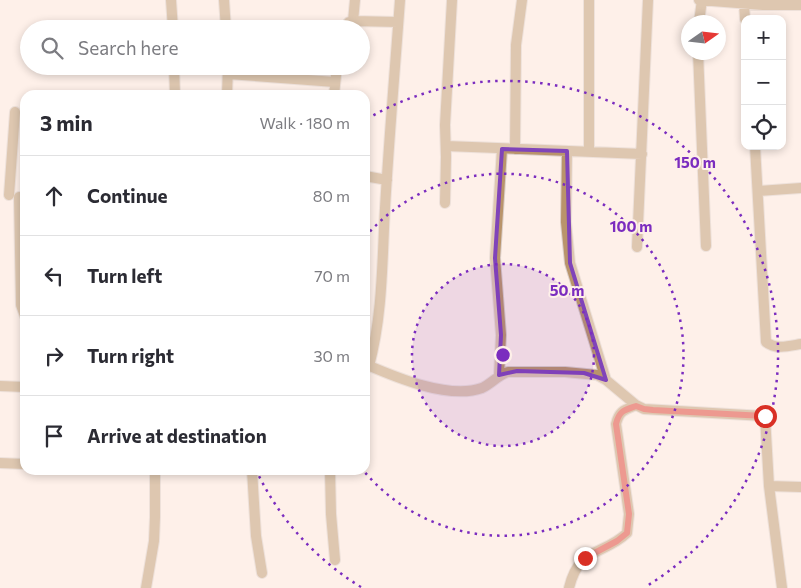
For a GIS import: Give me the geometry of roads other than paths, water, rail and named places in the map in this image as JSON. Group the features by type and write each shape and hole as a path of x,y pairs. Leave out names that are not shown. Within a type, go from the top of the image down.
{"street":[{"path":"171,0 172,20"},
{"path":"224,0 225,20"},
{"path":"353,20 355,0"},
{"path":"370,354 378,324 400,0"},
{"path":"445,203 445,125 452,0"},
{"path":"515,149 516,45 522,0"},
{"path":"588,152 589,0"},
{"path":"637,247 648,0"},
{"path":"700,15 701,0 801,6"},
{"path":"744,4 745,15"},
{"path":"370,21 398,22"},
{"path":"698,60 706,246"},
{"path":"174,75 175,90"},
{"path":"228,75 228,90"},
{"path":"273,75 335,82"},
{"path":"334,90 336,75"},
{"path":"15,112 13,196 20,291"},
{"path":"446,146 642,154"},
{"path":"499,375 501,335 495,258 502,149"},
{"path":"755,150 766,342 772,347 801,344"},
{"path":"567,151 566,238 570,263 606,380"},
{"path":"370,177 387,180"},
{"path":"758,191 801,188"},
{"path":"370,366 408,382 451,390 471,390 483,387 499,375 508,372 584,373 598,375 636,406 644,409 765,416 769,486 782,588"},
{"path":"0,386 20,387"},
{"path":"569,588 577,568 585,558 617,541 627,533 629,514 616,424 618,416 625,410 636,406"},
{"path":"0,463 20,464"},
{"path":"146,588 154,533 155,475"},
{"path":"252,475 256,536 262,573"},
{"path":"330,475 335,560"},
{"path":"769,486 801,487"}]}
